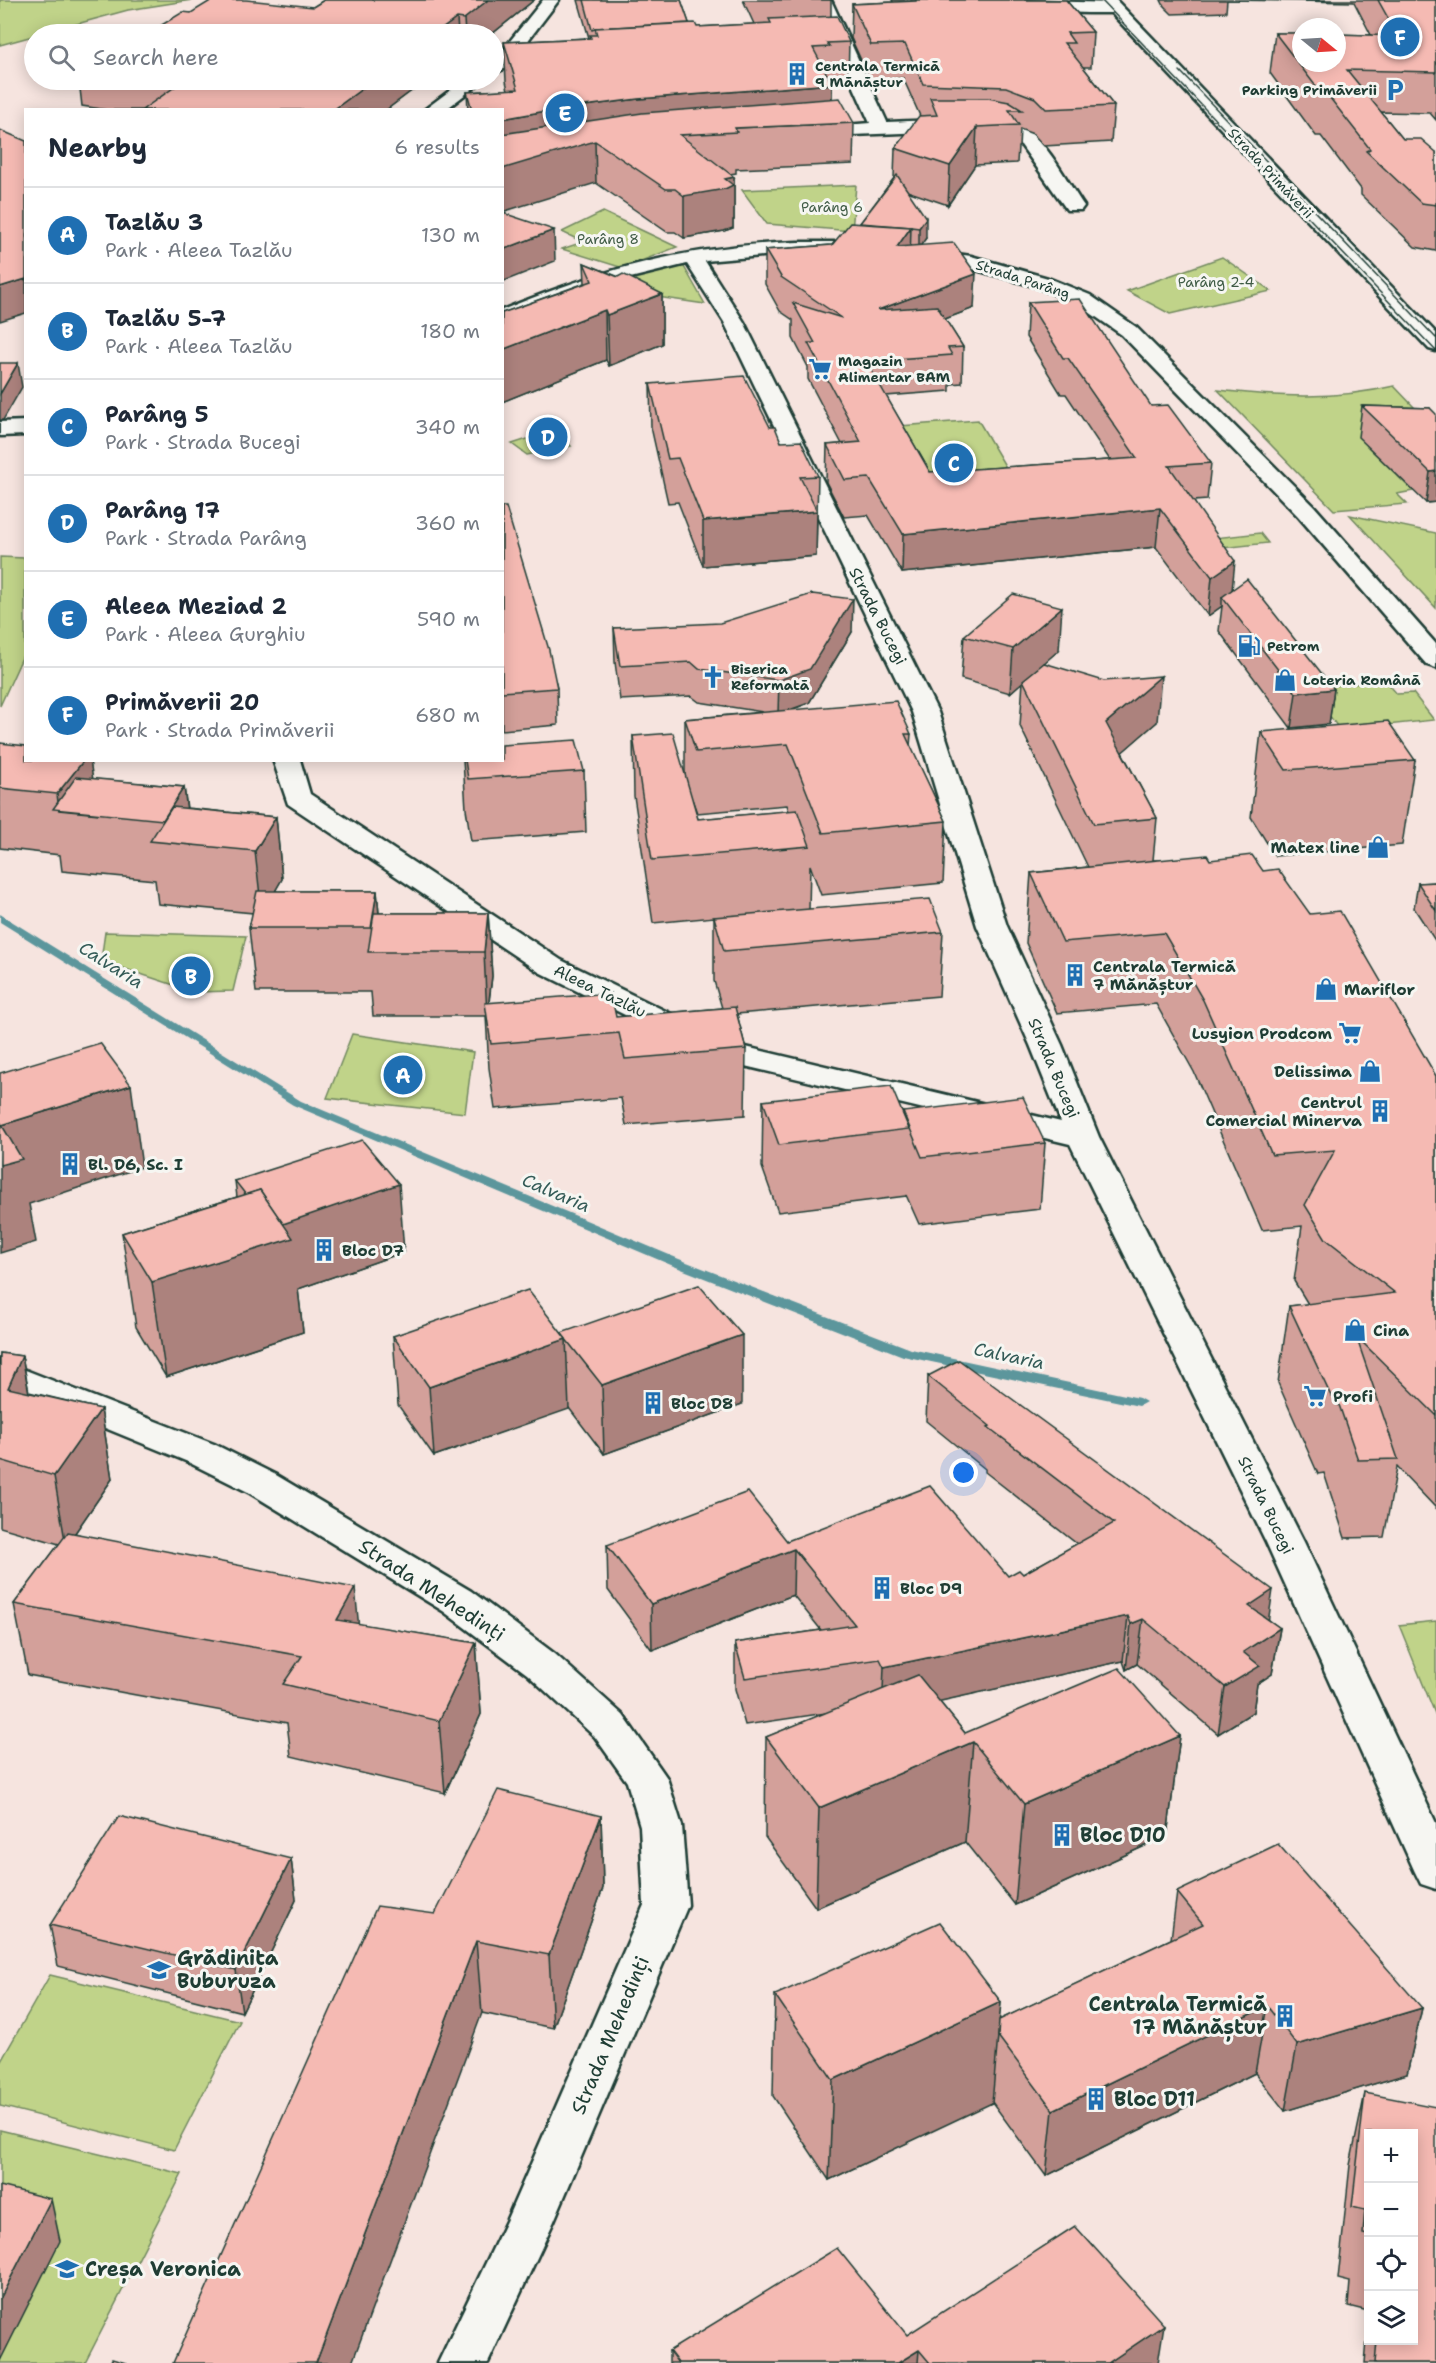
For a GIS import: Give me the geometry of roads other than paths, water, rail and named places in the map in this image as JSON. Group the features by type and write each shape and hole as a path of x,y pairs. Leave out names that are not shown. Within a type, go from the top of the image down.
{"street":[{"path":"504,57 550,0"},
{"path":"823,0 881,128"},
{"path":"1010,0 1052,7 1111,4"},
{"name":"Strada Primăverii","path":"1111,4 1436,345"},
{"path":"820,48 844,47"},
{"path":"504,65 524,63"},
{"path":"436,108 461,90"},
{"path":"786,135 881,128 986,128 1020,135 1074,206"},
{"path":"504,317 613,276 658,263 693,257 800,248 862,249"},
{"name":"Strada Parâng","path":"906,253 971,262 1041,282 1083,298 1129,331 1306,512 1436,660"},
{"name":"Strada Bucegi","path":"693,257 734,322 850,562 926,712 992,926 1046,1045 1083,1137 1285,1542 1403,1795 1436,1872"},
{"path":"504,302 526,308"},
{"path":"0,429 24,429"},
{"name":"Aleea Tazlău","path":"287,762 298,798 466,912 550,966 722,1051 1083,1137"},
{"name":"Strada Mehedinți","path":"0,1371 201,1453 253,1478 457,1601 540,1664 609,1726 646,1778 661,1826 666,1905 530,2221 463,2363"}],"waterway":[{"name":"Calvaria","path":"0,917 297,1103 675,1262 908,1353 1139,1402"}],"tram line":[{"path":"1101,0 1436,351"},
{"path":"1180,71 1436,338"}],"place":[{"name":"Primăverii 20","path":"1400,37"},
{"name":"Centrala Termică 9 Mănăștur","path":"797,74"},
{"name":"Parking Primăverii","path":"1395,90"},
{"name":"Aleea Meziad 2","path":"565,113"},
{"name":"Magazin Alimentar BAM","path":"820,369"},
{"name":"Parâng 17","path":"548,437"},
{"name":"Parâng 5","path":"954,463"},
{"name":"Petrom","path":"1249,646"},
{"name":"Biserica Reformată","path":"713,677"},
{"name":"Loteria Română","path":"1285,680"},
{"name":"Matex line","path":"1378,847"},
{"name":"Centrala Termică 7 Mănăștur","path":"1075,975"},
{"name":"Tazlău 5-7","path":"191,976"},
{"name":"Mariflor","path":"1326,989"},
{"name":"Lusyion Prodcom","path":"1350,1033"},
{"name":"Delissima","path":"1370,1071"},
{"name":"Tazlău 3","path":"403,1075"},
{"name":"Centrul Comercial Minerva","path":"1380,1111"},
{"name":"Bl. D6, Sc. I","path":"70,1164"},
{"name":"Bloc D7","path":"324,1250"},
{"name":"Cina","path":"1355,1330"},
{"name":"Profi","path":"1315,1396"},
{"name":"Bloc D8","path":"653,1403"},
{"name":"Bloc D9","path":"882,1588"},
{"name":"Bloc D10","path":"1062,1835"},
{"name":"Grădinița Buburuza","path":"159,1970"},
{"name":"Centrala Termică 17 Mănăștur","path":"1285,2016"},
{"name":"Bloc D11","path":"1096,2099"},
{"name":"Creșa Veronica","path":"67,2269"}],"park label":[{"name":"Parâng 6","path":"832,207"},
{"name":"Parâng 8","path":"608,239"},
{"name":"Parâng 2-4","path":"1216,282"}]}
